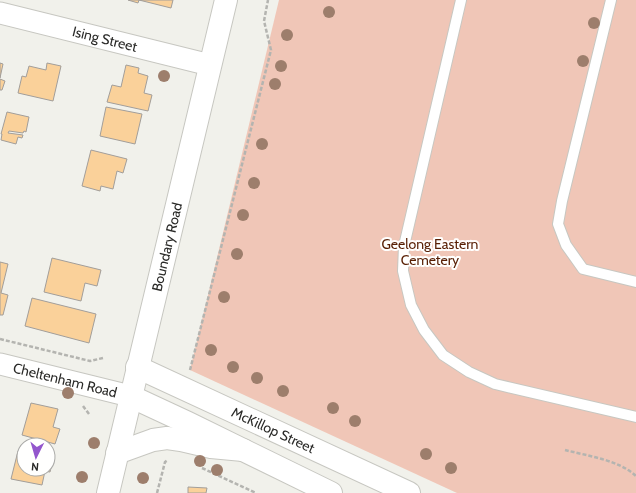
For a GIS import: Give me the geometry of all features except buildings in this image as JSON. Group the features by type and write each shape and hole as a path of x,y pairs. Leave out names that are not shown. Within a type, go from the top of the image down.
{"main road":[{"name":"Boundary Road","path":"108,493 226,0"},
{"name":"McKillop Street","path":"137,367 409,493"},
{"path":"130,396 331,493"},
{"path":"117,453 153,440 167,438 211,448 243,450"}],"street":[{"name":"Ising Street","path":"0,13 210,65"},
{"name":"Cheltenham Road","path":"0,364 130,396"}],"lane":[{"path":"461,0 404,246 403,271 411,305 424,330 443,354 469,372 495,384 636,417"},
{"path":"611,0 562,200 558,224 566,245 583,269 626,281 636,282"}],"path":[{"path":"188,376 271,50 264,21 268,0"},
{"path":"0,339 90,361 103,358"},
{"path":"565,450 618,464 628,469 636,476"},
{"path":"158,493 165,462 170,459"},
{"path":"198,466 256,493"}],"green space":[{"name":"Geelong Eastern Cemetery","path":"279,0 636,0 636,493 457,493 190,370"}]}
